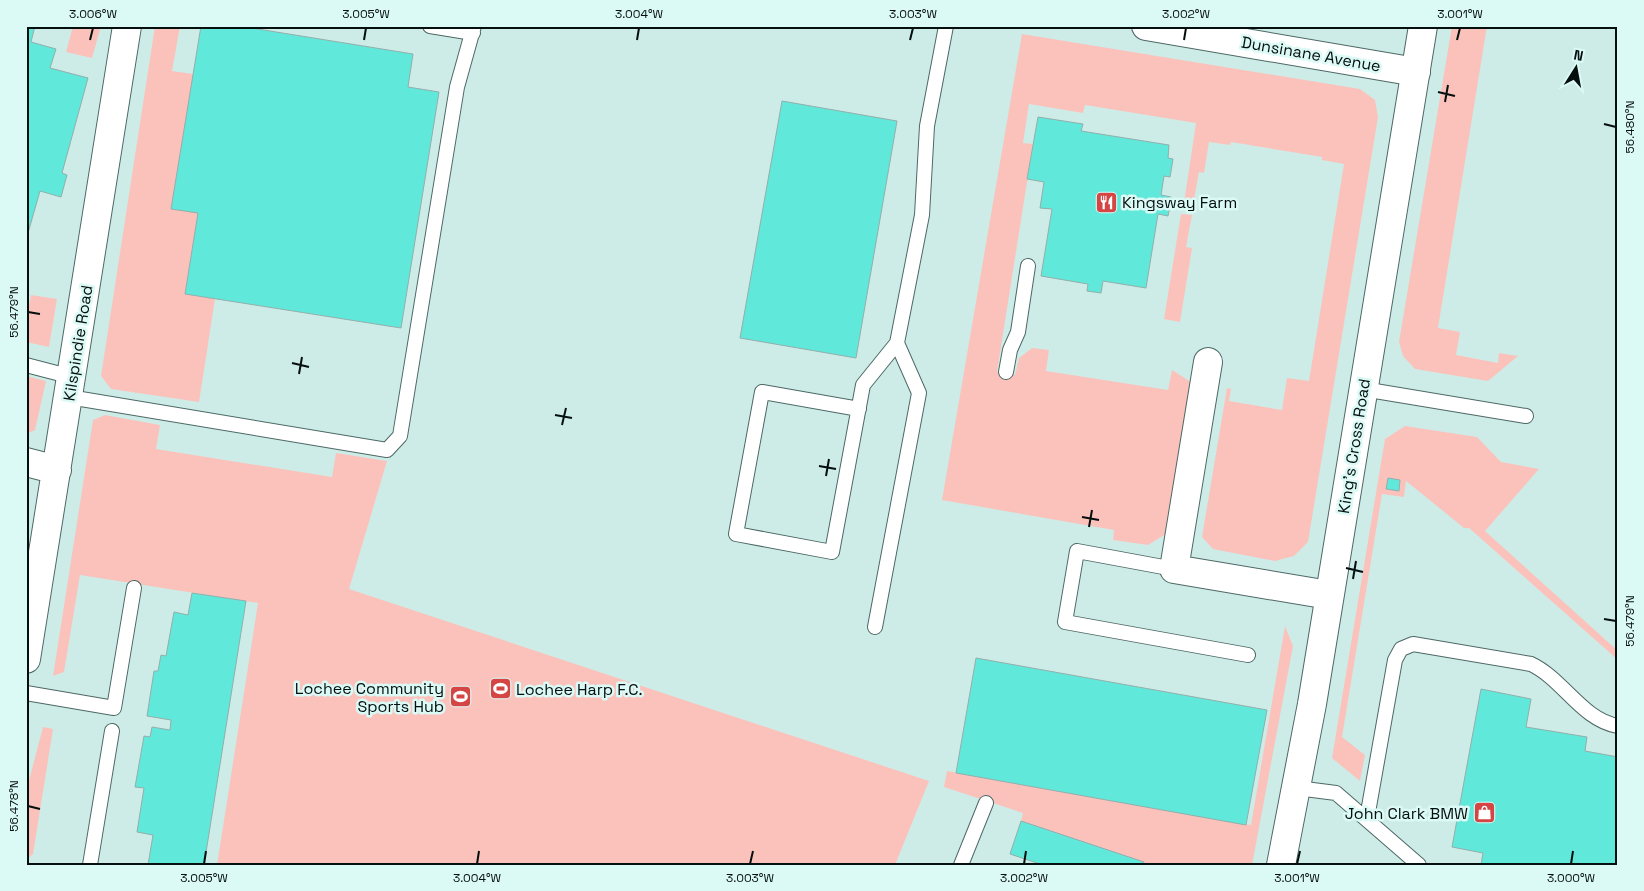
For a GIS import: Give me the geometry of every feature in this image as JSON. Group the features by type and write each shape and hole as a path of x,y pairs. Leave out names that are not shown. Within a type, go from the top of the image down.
{"street":[{"name":"Kilspindie Road","path":"26,659 128,26"},
{"name":"Dunsinane Avenue","path":"1146,26 1245,34 1416,72"},
{"name":"King's Cross Road","path":"1281,865 1297,788 1330,595 1423,26"},
{"path":"1208,362 1174,569 1330,595"},
{"path":"26,462 57,470"}],"lane":[{"path":"26,365 71,387 387,450 400,436 458,87 473,30 430,26"},
{"path":"859,409 762,392 736,534 832,552 859,409 863,384 897,343 922,215 927,126 946,26"},
{"path":"1006,372 1010,350 1018,332 1028,266"},
{"path":"875,628 919,393 897,343"},
{"path":"1363,389 1526,416"},
{"path":"1174,569 1077,551 1065,622 1248,655"},
{"path":"26,693 114,708 134,588"},
{"path":"1367,818 1395,660 1401,649 1413,644 1532,664 1545,670 1597,718 1608,724 1618,726"},
{"path":"90,865 112,731"},
{"path":"1297,788 1336,793 1419,865"},
{"path":"961,865 986,803"}],"shaded area":[{"path":"73,26 101,26 92,58 66,52"},
{"path":"155,26 180,26 172,71 193,74 198,213 185,294 215,299 199,402 111,389 101,376"},
{"path":"1452,26 1487,26 1438,328 1460,332 1456,355 1498,363 1499,353 1518,356 1488,381 1415,369 1403,356 1399,342"},
{"path":"1022,34 1360,89 1375,100 1378,117 1308,542 1294,556 1275,561 1213,549 1202,537 1227,388 1231,389 1229,401 1282,410 1287,378 1309,381 1344,164 1322,160 1322,157 1231,142 1230,145 1209,142 1204,173 1199,172 1193,205 1184,203 1196,123 1085,105 1083,113 1029,104 1023,143 1033,144 997,372 1015,375 1019,358 1032,348 1049,350 1046,371 1168,390 1172,370 1191,382 1166,534 1148,545 1113,540 1114,530 942,500"},
{"path":"1181,214 1192,215 1186,247 1192,248 1180,322 1164,319"},
{"path":"31,295 57,299 49,347 26,342 26,323"},
{"path":"26,376 46,381 35,430 26,434"},
{"name":"Lochee Community Sports Hub","path":"105,415 160,425 156,449 332,477 336,453 387,461 349,589 929,781 895,865 217,865 258,603 80,575 64,672 53,676 93,420"},
{"path":"1405,426 1477,437 1501,462 1539,469 1485,531 1618,651 1618,660 1469,528 1464,528 1406,481 1404,497 1382,494 1342,737 1365,755 1360,781 1332,758 1385,439"},
{"path":"1285,626 1293,646 1252,865 1143,865 1021,821 1023,813 944,787 947,771 1251,825"},
{"path":"43,727 53,729 33,854 26,860 26,792"}],"building":[{"path":"26,26 35,26 31,42 56,49 50,68 88,78 62,173 67,175 61,197 40,191 26,240"},
{"path":"201,26 239,26 413,54 408,87 439,92 401,328 185,294 198,213 171,209"},
{"path":"782,101 897,121 856,358 740,338"},
{"name":"Kingsway Farm","path":"1038,117 1083,124 1081,131 1169,145 1168,158 1173,159 1170,177 1164,176 1161,195 1171,197 1170,206 1168,216 1158,214 1146,288 1103,281 1101,293 1087,291 1088,284 1041,276 1052,209 1040,208 1044,182 1027,179"},
{"path":"1388,478 1400,480 1399,491 1386,489"},
{"path":"192,593 246,601 204,865 148,865 153,835 137,832 144,788 135,787 144,736 150,737 152,727 170,730 171,720 147,716 154,671 158,671 161,655 166,656 174,612 188,615"},
{"path":"976,658 1267,710 1246,825 956,773"},
{"path":"1481,689 1531,699 1526,727 1587,737 1585,751 1618,757 1618,865 1481,865 1483,853 1452,847"},
{"path":"1021,821 1144,862 1143,865 1043,865 1010,854"}],"place":[{"name":"Kingsway Farm","path":"1106,202"},
{"name":"Lochee Harp F.C.","path":"500,689"},
{"name":"Lochee Community Sports Hub","path":"460,697"},
{"name":"John Clark BMW","path":"1484,813"}]}
